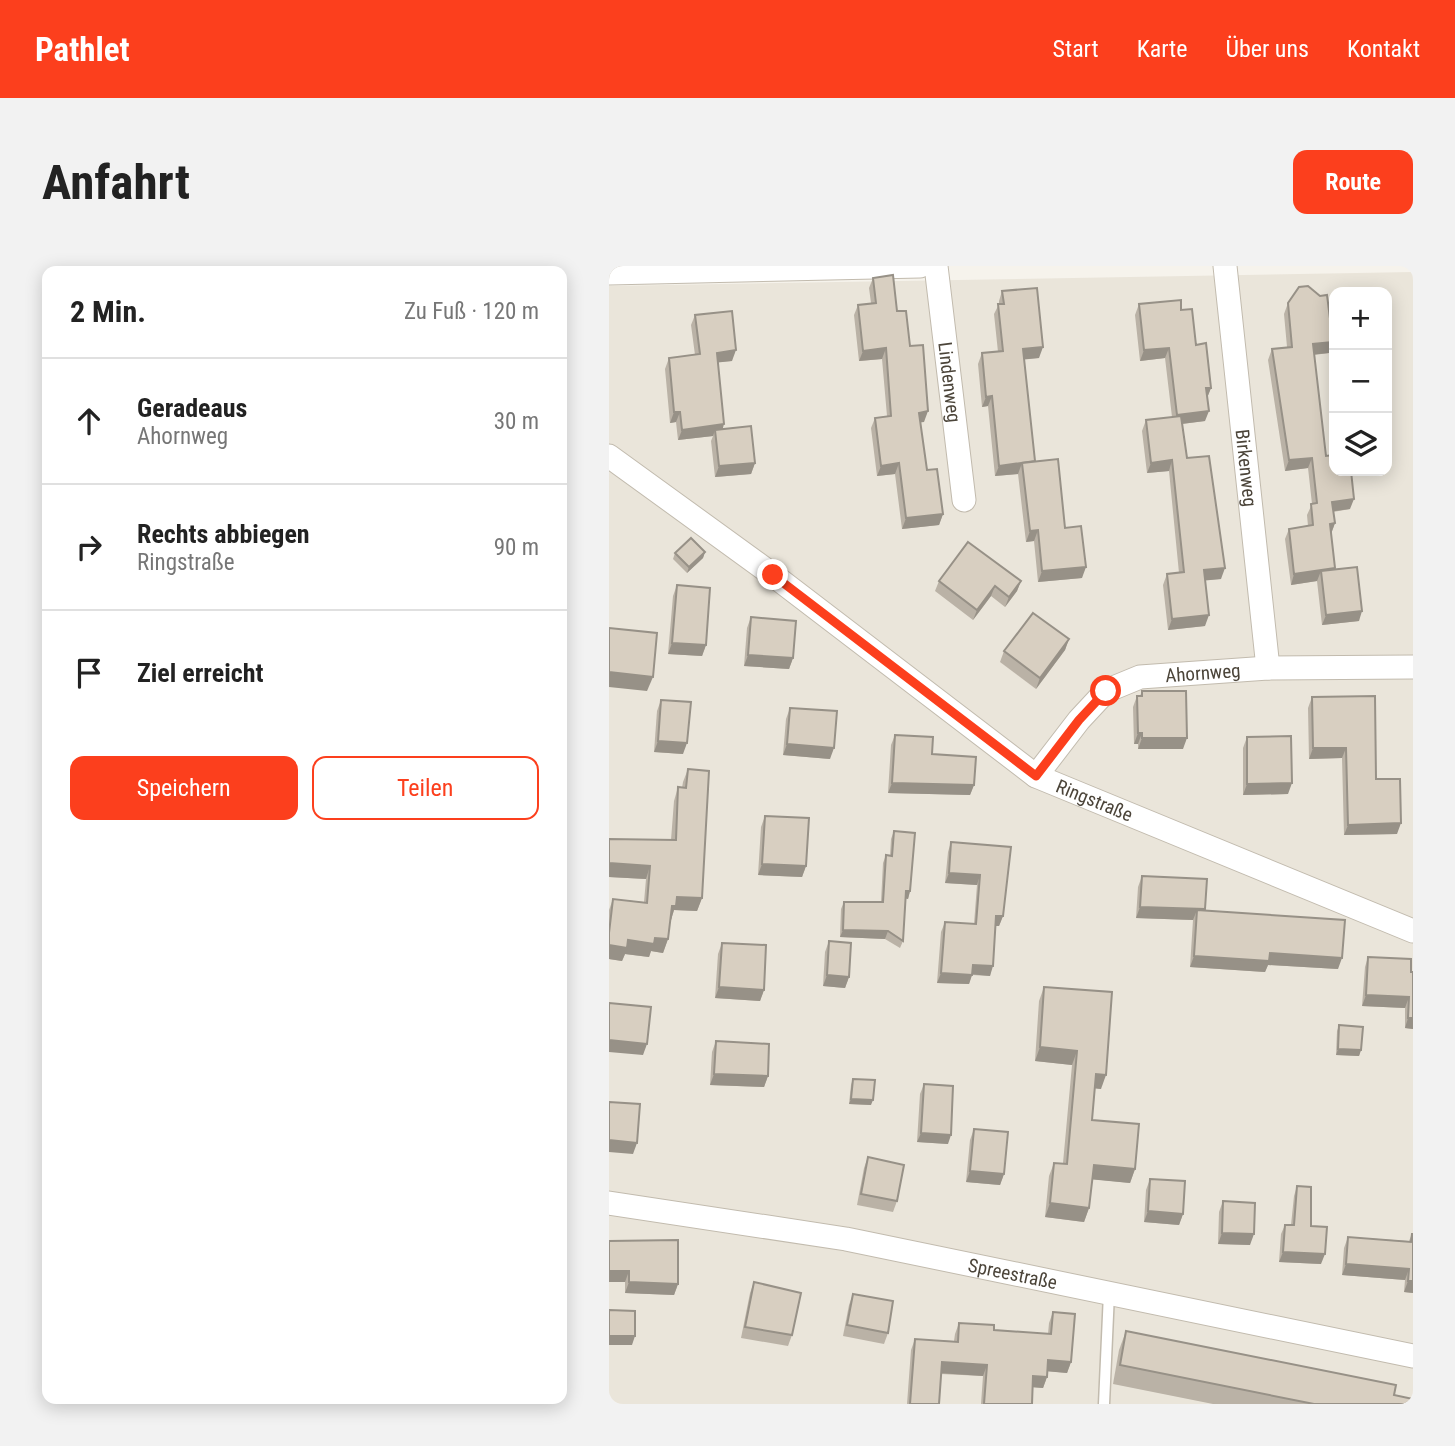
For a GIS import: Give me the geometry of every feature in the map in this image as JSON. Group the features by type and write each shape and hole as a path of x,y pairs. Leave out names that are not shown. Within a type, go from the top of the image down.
{"street":[{"path":"609,273 920,266"},
{"name":"Lindenweg","path":"936,266 964,500"},
{"name":"Birkenweg","path":"1225,266 1268,668"},
{"name":"Ringstraße","path":"609,456 773,575 1036,776 1413,932"},
{"name":"Ahornweg","path":"1036,776 1079,720 1106,691 1140,677 1268,668 1413,667"},
{"name":"Spreestraße","path":"609,1203 837,1238 1413,1356"}],"lane":[{"path":"1104,1404 1109,1293"}],"shaded area":[{"path":"1413,272 1413,1404 609,1404 609,286"}],"building":[{"path":"893,275 897,311 906,311 910,346 923,345 928,411 919,413 927,470 937,469 943,514 906,518 899,463 881,466 875,418 891,416 886,348 863,351 858,305 876,303 873,278"},
{"path":"1308,286 1320,296 1327,295 1329,342 1313,344 1326,456 1329,456 1329,476 1352,476 1354,499 1332,502 1335,523 1330,524 1335,568 1294,574 1289,529 1313,525 1311,504 1317,503 1312,458 1289,460 1272,349 1292,347 1288,303 1299,287"},
{"path":"1037,288 1043,347 1023,349 1035,461 999,466 992,396 986,397 982,353 1003,351 998,304 1004,304 1002,291"},
{"path":"1181,300 1181,310 1192,309 1196,345 1206,343 1211,388 1206,388 1209,411 1177,415 1169,348 1144,350 1139,304"},
{"path":"732,311 736,350 717,353 724,424 682,430 680,412 674,412 669,358 700,354 695,315"},
{"path":"1181,416 1187,458 1209,456 1225,568 1204,570 1209,615 1172,619 1167,574 1184,572 1172,460 1151,463 1146,420"},
{"path":"751,426 755,463 719,466 715,430"},
{"path":"1058,459 1065,528 1081,526 1086,567 1042,571 1038,530 1030,531 1022,463"},
{"path":"691,538 705,552 689,567 675,553"},
{"path":"968,542 1021,581 1009,597 995,586 977,610 939,581"},
{"path":"1357,567 1362,611 1326,615 1321,571"},
{"path":"677,585 710,588 706,645 672,643"},
{"path":"1033,613 1069,639 1040,678 1004,651"},
{"path":"751,617 796,621 793,658 748,655"},
{"path":"609,628 657,633 653,677 609,672"},
{"path":"1142,691 1186,691 1187,738 1142,738 1142,733 1138,733 1137,696 1142,696"},
{"path":"1375,696 1376,779 1400,779 1401,823 1348,825 1346,748 1313,748 1312,697"},
{"path":"661,700 691,702 687,743 658,741"},
{"path":"790,708 837,711 834,748 787,744"},
{"path":"895,735 933,737 932,754 976,757 974,785 892,783"},
{"path":"1291,736 1292,783 1247,784 1247,737"},
{"path":"688,769 709,771 702,898 677,897 676,906 672,906 668,939 655,938 654,944 628,940 627,948 609,945 613,899 647,903 650,866 609,863 609,839 676,840 678,787 686,788"},
{"path":"765,816 809,818 806,866 762,864"},
{"path":"894,831 915,833 910,891 906,891 903,941 888,931 843,930 844,902 883,902 886,855 892,856"},
{"path":"951,842 1011,847 1003,916 996,916 993,966 973,965 972,975 941,973 945,922 976,924 980,875 949,873"},
{"path":"1142,876 1207,879 1205,909 1140,907"},
{"path":"1197,910 1345,920 1342,958 1270,953 1269,961 1194,956"},
{"path":"829,941 851,943 849,977 827,975"},
{"path":"722,943 766,945 764,990 719,987"},
{"path":"1368,957 1411,959 1413,1018 1408,1018 1409,997 1366,995"},
{"path":"1044,987 1112,992 1106,1075 1096,1074 1092,1120 1139,1124 1135,1169 1094,1165 1089,1208 1050,1203 1054,1163 1067,1164 1077,1051 1040,1047"},
{"path":"609,1003 651,1007 647,1044 609,1040"},
{"path":"1339,1025 1363,1027 1361,1050 1338,1049"},
{"path":"716,1041 769,1044 768,1076 714,1074"},
{"path":"853,1079 875,1080 873,1100 851,1099"},
{"path":"924,1084 953,1086 951,1135 921,1133"},
{"path":"609,1102 640,1104 637,1143 609,1140"},
{"path":"974,1129 1008,1132 1004,1174 970,1171"},
{"path":"868,1157 904,1165 897,1201 861,1194"},
{"path":"1150,1179 1185,1181 1183,1214 1148,1211"},
{"path":"1297,1186 1311,1187 1311,1226 1327,1227 1325,1254 1283,1252 1285,1225 1294,1225"},
{"path":"1223,1201 1255,1203 1254,1234 1222,1233"},
{"path":"1412,1234 1413,1281 1408,1281 1409,1269 1346,1264 1348,1237 1411,1242"},
{"path":"678,1240 678,1284 629,1282 629,1271 609,1271 609,1241"},
{"path":"754,1282 801,1293 792,1335 745,1327"},
{"path":"853,1294 893,1301 888,1333 847,1325"},
{"path":"609,1310 635,1311 635,1336 609,1336"},
{"path":"1053,1312 1075,1314 1071,1362 1048,1360 1047,1377 1033,1376 1032,1404 984,1404 987,1365 942,1362 939,1404 910,1404 915,1339 958,1342 959,1323 994,1325 994,1330 1051,1334"},
{"path":"1126,1331 1396,1385 1394,1395 1413,1399 1413,1404 1314,1404 1120,1365"}],"route":[{"path":"773,575 1036,776 1079,720 1106,691"}]}
